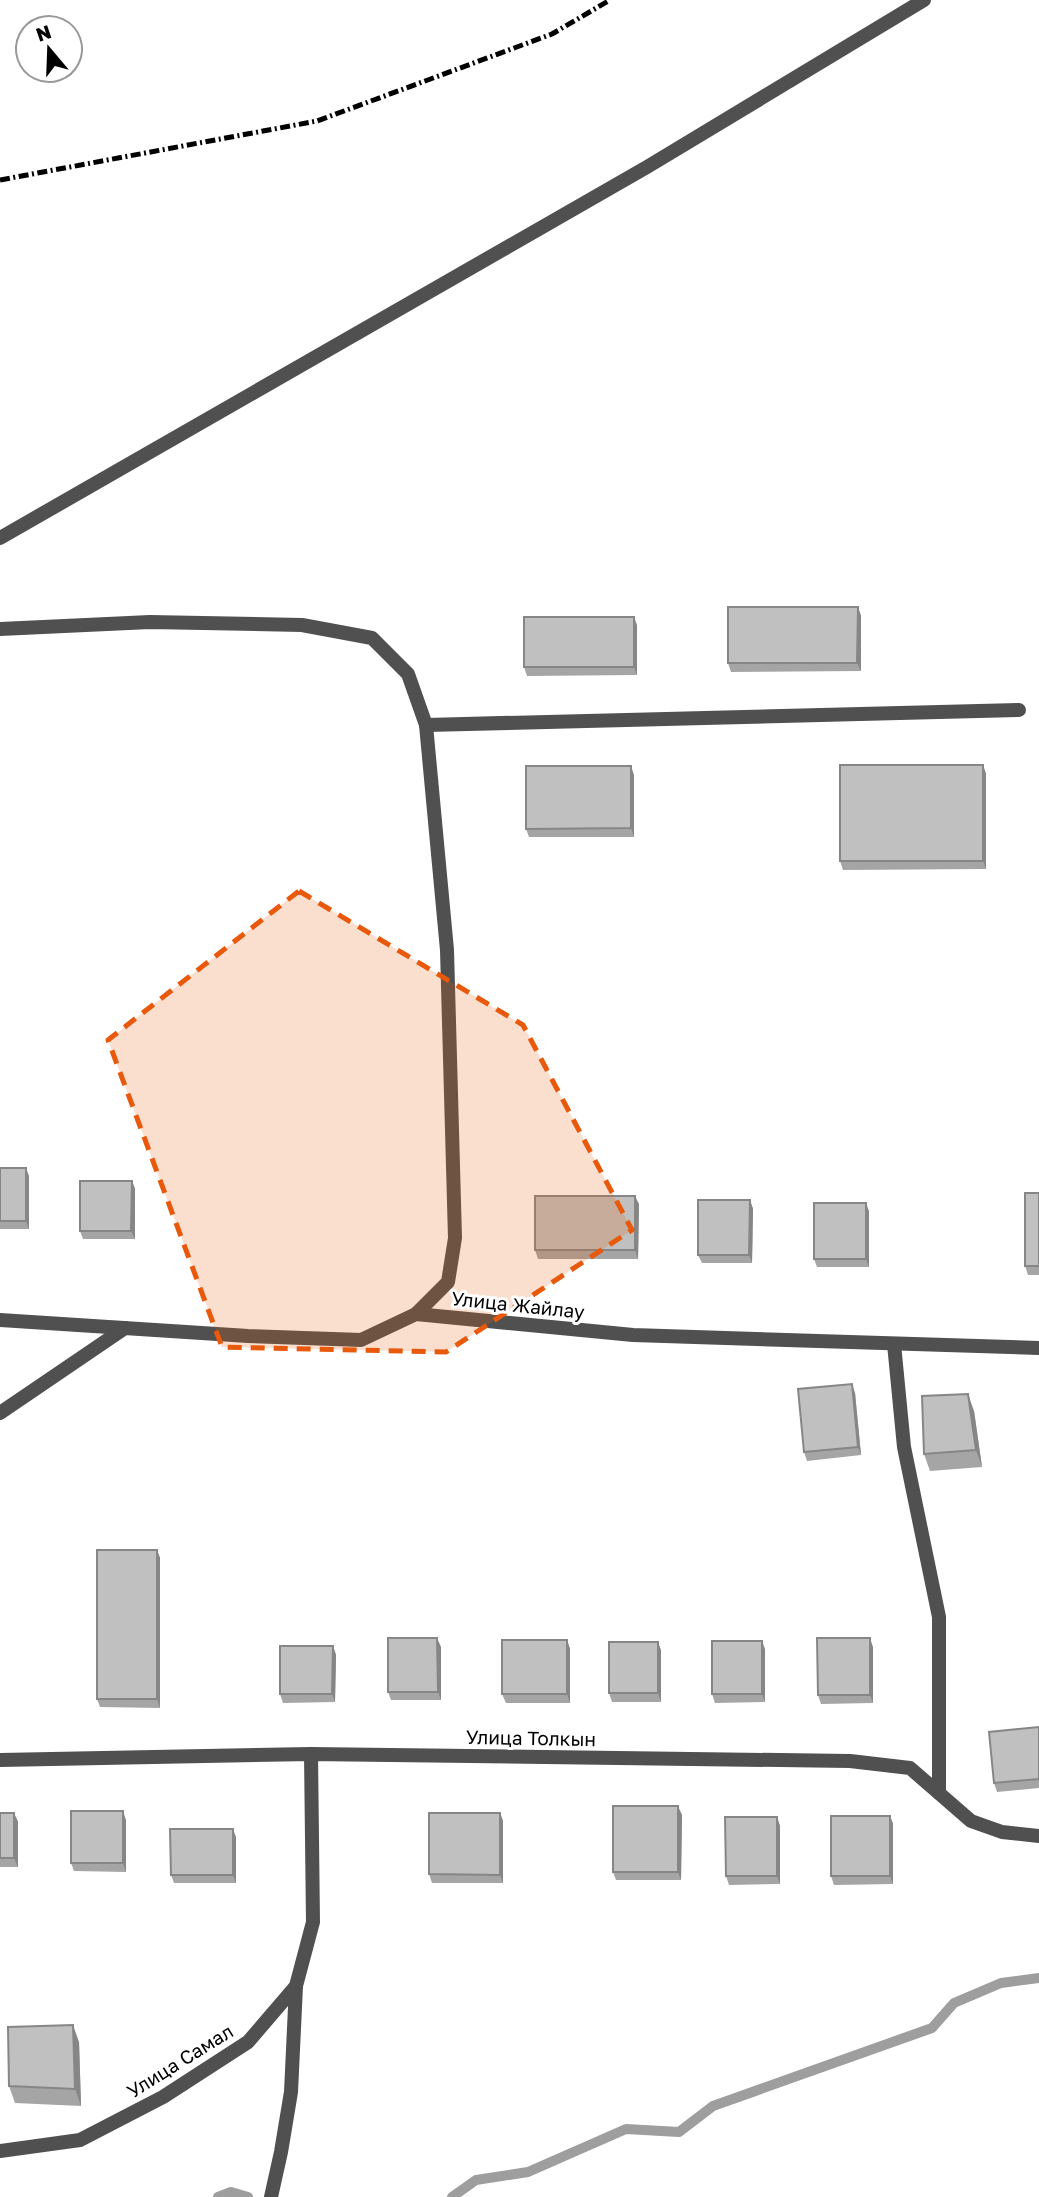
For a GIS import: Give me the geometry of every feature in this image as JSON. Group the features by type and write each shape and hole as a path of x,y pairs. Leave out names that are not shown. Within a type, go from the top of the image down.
{"street":[{"path":"0,538 647,167 924,0"},
{"path":"0,629 150,622 302,625 372,638 408,674 426,725 447,950 455,1238 448,1282 416,1314 361,1340 0,1320"},
{"path":"426,725 1019,710"},
{"name":"Улица Жайлау","path":"416,1314 634,1335 1039,1348"},
{"path":"0,1413 125,1328"},
{"path":"894,1344 904,1447 939,1617 939,1793"},
{"name":"Улица Толкын","path":"0,1760 311,1754 850,1761 910,1768 971,1821 1002,1832 1039,1836"},
{"name":"Улица Самал","path":"0,2151 80,2140 163,2097 248,2042 296,1986 313,1922 311,1754"},
{"path":"271,2197 291,2092 296,1986"}],"highlighted area":[{"path":"299,891 523,1025 632,1230 446,1352 222,1347 108,1040"}],"building":[{"path":"728,607 858,607 857,663 728,663"},
{"path":"524,617 634,617 634,667 524,667"},
{"path":"840,765 983,765 983,861 840,861"},
{"path":"526,766 631,766 631,828 526,829"},
{"path":"0,1168 26,1168 26,1221 0,1221"},
{"path":"80,1181 132,1181 131,1231 80,1231"},
{"path":"1025,1193 1039,1193 1039,1266 1025,1266"},
{"path":"535,1196 635,1196 635,1250 535,1250"},
{"path":"698,1200 750,1200 749,1255 698,1255"},
{"path":"814,1203 866,1203 866,1259 814,1259"},
{"path":"852,1384 858,1447 804,1452 798,1389"},
{"path":"968,1394 976,1450 924,1454 922,1396"},
{"path":"97,1550 157,1550 157,1699 97,1699"},
{"path":"388,1638 437,1638 438,1692 388,1692"},
{"path":"817,1638 870,1638 870,1695 818,1695"},
{"path":"502,1640 567,1640 567,1694 502,1694"},
{"path":"712,1641 762,1641 762,1694 712,1694"},
{"path":"609,1642 658,1642 658,1693 609,1693"},
{"path":"280,1646 333,1646 332,1694 280,1694"},
{"path":"1039,1727 1039,1779 994,1783 989,1732"},
{"path":"613,1806 678,1806 678,1872 613,1872"},
{"path":"71,1811 123,1811 123,1863 71,1863"},
{"path":"0,1813 14,1813 14,1858 0,1858"},
{"path":"429,1813 500,1813 500,1875 429,1874"},
{"path":"831,1816 890,1816 890,1876 831,1876"},
{"path":"725,1817 777,1817 777,1876 726,1876"},
{"path":"170,1829 233,1829 233,1875 171,1875"},
{"path":"73,2025 75,2089 9,2086 8,2027"}],"waterway":[{"path":"452,2197 476,2180 528,2172 626,2129 679,2132 713,2106 932,2028 954,2003 1001,1983 1039,1978"},
{"path":"218,2197 231,2192 248,2197"}],"railway":[{"path":"0,180 317,121 552,34 610,0"}]}
